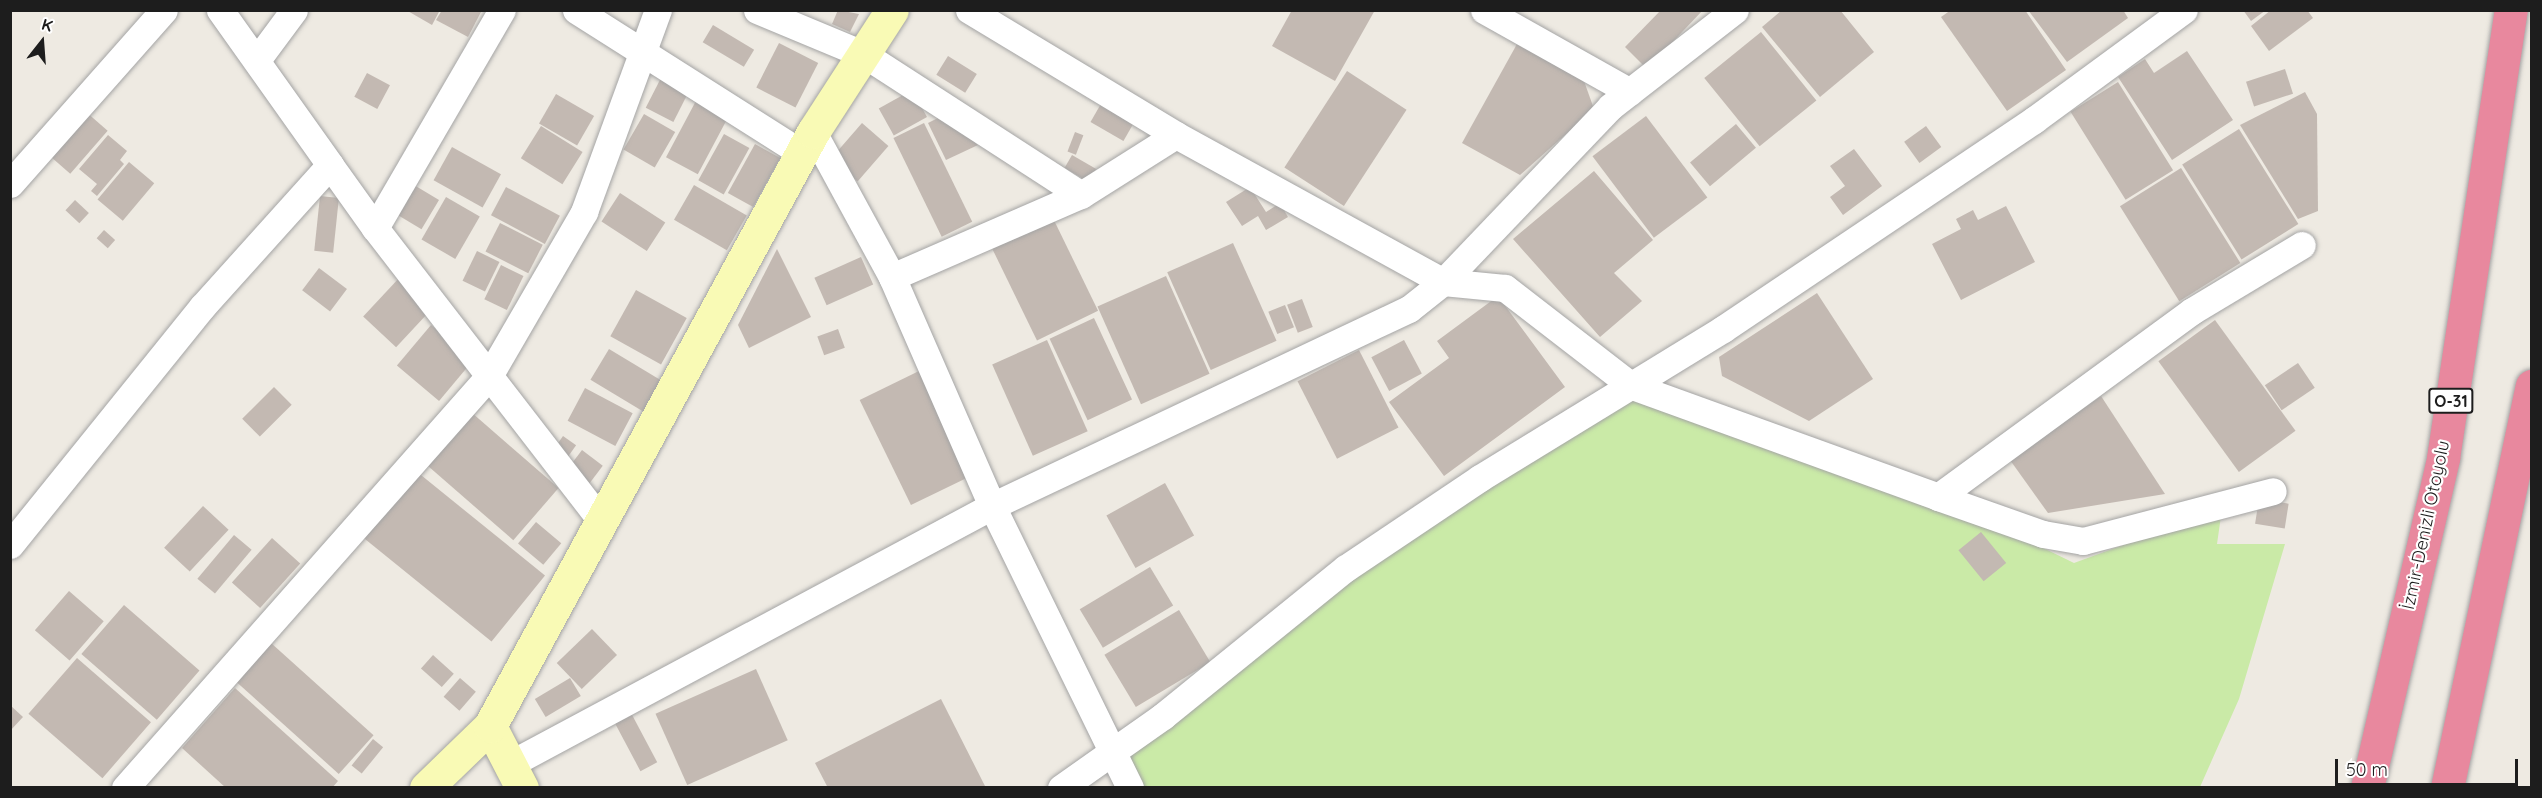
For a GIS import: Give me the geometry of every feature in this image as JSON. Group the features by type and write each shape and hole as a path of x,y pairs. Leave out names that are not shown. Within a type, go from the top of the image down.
{"highway":[{"name":"İzmir-Denizli Otoyolu","path":"2367,788 2443,458 2511,10"},
{"path":"2447,788 2532,386"}],"street":[{"path":"10,183 164,10"},
{"path":"220,10 375,228 601,520"},
{"path":"257,60 294,10"},
{"path":"375,228 502,10"},
{"path":"576,10 644,56 808,143 892,277 992,506 1130,788"},
{"path":"124,788 489,376 584,212 644,56 658,10"},
{"path":"426,788 490,726 808,143 892,10"},
{"path":"969,10 1176,135 1443,282 1506,288 1632,386 2056,538 2083,541 2273,491"},
{"path":"1484,10 1630,92"},
{"path":"490,726 516,776 992,506 1409,309 1443,282 1610,107 1736,10"},
{"path":"1060,788 1163,716 1346,568 1480,478 1724,329 2034,120 2184,10"},
{"path":"768,13 865,55 1081,195"},
{"path":"892,277 1081,195 1176,135"},
{"path":"10,545 202,308 330,165"},
{"path":"1938,497 2192,311 2302,245"}],"green space":[{"path":"1632,386 1938,497 2074,563 2222,509 2217,544 2285,544 2239,699 2200,787 1130,788 1112,752 1346,568"}],"building":[{"path":"406,10 440,10 432,25"},
{"path":"442,10 482,10 468,37 436,20"},
{"path":"838,10 859,14 850,32 832,24"},
{"path":"1292,10 1375,10 1335,81 1272,46"},
{"path":"1661,10 1703,10 1647,69 1625,47"},
{"path":"1782,10 1840,10 1874,52 1820,97 1762,27"},
{"path":"1951,10 2025,10 2066,70 2007,111 1941,17"},
{"path":"2028,10 2123,10 2128,18 2067,62"},
{"path":"2243,10 2266,10 2251,21"},
{"path":"2271,10 2307,10 2313,18 2269,51 2251,26"},
{"path":"713,25 754,50 744,67 703,42"},
{"path":"1761,32 1816,100 1760,146 1704,78"},
{"path":"779,43 818,63 796,108 756,88"},
{"path":"1517,44 1584,81 1594,109 1520,175 1462,143"},
{"path":"2187,51 2233,120 2172,160 2118,77 2145,59 2154,73"},
{"path":"948,56 977,74 965,93 936,75"},
{"path":"2285,69 2293,94 2254,106 2246,82"},
{"path":"1347,71 1407,110 1344,206 1284,167"},
{"path":"367,73 390,85 377,109 354,97"},
{"path":"663,74 691,88 673,122 646,108"},
{"path":"2118,82 2173,170 2126,200 2071,112"},
{"path":"912,90 927,117 894,136 879,108"},
{"path":"2305,92 2317,114 2318,211 2298,219 2240,125"},
{"path":"556,94 594,116 577,145 539,123"},
{"path":"697,99 729,116 698,174 666,157"},
{"path":"1102,102 1135,121 1123,141 1090,122"},
{"path":"85,111 108,131 70,174 48,154"},
{"path":"644,114 675,132 655,168 624,150"},
{"path":"946,114 978,145 946,160 928,123"},
{"path":"1646,116 1707,197 1654,238 1592,156"},
{"path":"862,123 888,146 858,181 831,158"},
{"path":"924,123 972,222 942,237 893,138"},
{"path":"1736,124 1756,148 1710,186 1690,163"},
{"path":"541,126 583,152 562,184 521,158"},
{"path":"1926,126 1941,147 1919,163 1904,142"},
{"path":"2239,129 2298,224 2242,259 2182,165"},
{"path":"1075,132 1083,135 1076,155 1067,152"},
{"path":"724,134 749,148 724,194 698,180"},
{"path":"108,135 127,151 120,160 124,164 97,196 91,191 97,184 79,169"},
{"path":"755,144 780,158 753,207 728,193"},
{"path":"452,147 501,174 483,207 434,180"},
{"path":"1854,149 1882,186 1843,215 1830,197 1845,186 1830,166"},
{"path":"1072,155 1096,169 1089,182 1064,168"},
{"path":"129,162 154,183 123,221 98,200"},
{"path":"2181,168 2240,263 2179,301 2120,206"},
{"path":"1594,171 1653,240 1614,273 1642,301 1600,337 1513,239"},
{"path":"409,182 439,200 421,229 391,211"},
{"path":"694,185 747,216 727,250 674,220"},
{"path":"506,187 560,216 545,244 491,215"},
{"path":"1250,187 1266,212 1280,203 1288,217 1266,230 1258,216 1242,226 1226,202"},
{"path":"620,193 665,222 647,251 601,222"},
{"path":"320,196 339,198 333,253 314,251"},
{"path":"446,197 480,217 455,259 422,239"},
{"path":"75,200 89,213 79,223 65,210"},
{"path":"2006,206 2035,262 1961,300 1932,244 1961,229 1956,219 1973,210 1978,220"},
{"path":"1049,210 1098,311 1037,340 988,240"},
{"path":"500,223 543,245 528,273 485,252"},
{"path":"104,230 115,240 108,248 97,238"},
{"path":"1233,243 1277,341 1211,370 1167,272"},
{"path":"777,249 811,317 749,348 738,325"},
{"path":"477,251 499,262 485,292 463,281"},
{"path":"861,257 873,284 827,305 814,278"},
{"path":"501,265 523,276 507,310 484,299"},
{"path":"319,268 347,289 330,311 302,290"},
{"path":"1166,276 1210,374 1141,404 1097,307"},
{"path":"400,277 433,308 396,347 363,316"},
{"path":"636,290 687,318 661,364 610,336"},
{"path":"1817,293 1873,379 1809,421 1722,376 1719,357"},
{"path":"1498,296 1565,387 1444,476 1389,402 1449,358 1437,341"},
{"path":"1302,299 1313,327 1298,333 1287,305"},
{"path":"1285,305 1294,327 1277,334 1268,312"},
{"path":"1094,318 1132,400 1088,420 1050,339"},
{"path":"2215,320 2296,431 2239,472 2158,361"},
{"path":"431,325 473,360 439,401 397,366"},
{"path":"838,329 845,348 824,355 817,337"},
{"path":"1047,340 1088,431 1033,456 992,364"},
{"path":"1404,340 1422,374 1389,391 1371,357"},
{"path":"609,349 662,381 644,412 590,380"},
{"path":"1359,350 1398,428 1337,459 1298,381"},
{"path":"2298,363 2315,388 2282,410 2265,385"},
{"path":"919,371 970,476 911,505 860,400"},
{"path":"274,387 292,405 260,436 242,419"},
{"path":"585,388 633,413 615,446 568,421"},
{"path":"2101,396 2165,494 2048,513 2010,460"},
{"path":"471,412 559,488 513,540 426,464"},
{"path":"563,436 576,445 566,459 553,450"},
{"path":"582,450 603,466 587,486 566,471"},
{"path":"416,471 545,575 492,642 363,537"},
{"path":"1165,483 1194,535 1135,568 1106,515"},
{"path":"2259,499 2289,504 2285,528 2255,524"},
{"path":"203,506 229,530 190,572 164,548"},
{"path":"536,522 561,543 543,565 518,543"},
{"path":"1981,532 2006,563 1984,581 1958,550"},
{"path":"234,535 252,550 215,593 197,579"},
{"path":"272,538 300,563 260,608 232,583"},
{"path":"1150,567 1173,606 1103,648 1080,609"},
{"path":"69,591 104,621 70,660 35,630"},
{"path":"124,605 199,671 157,720 81,654"},
{"path":"1179,610 1210,662 1136,707 1104,655"},
{"path":"592,629 617,655 582,689 557,663"},
{"path":"271,643 374,735 339,774 236,682"},
{"path":"433,655 454,674 442,687 421,668"},
{"path":"77,658 151,722 102,778 28,714"},
{"path":"756,669 788,740 687,785 656,714"},
{"path":"460,678 476,692 459,711 444,697"},
{"path":"570,678 581,696 546,717 535,699"},
{"path":"235,688 338,781 332,788 226,788 182,748"},
{"path":"941,699 986,788 828,788 815,763"},
{"path":"10,705 23,717 10,731"},
{"path":"630,711 657,762 640,771 613,720"},
{"path":"373,739 383,747 362,774 352,765"}]}
